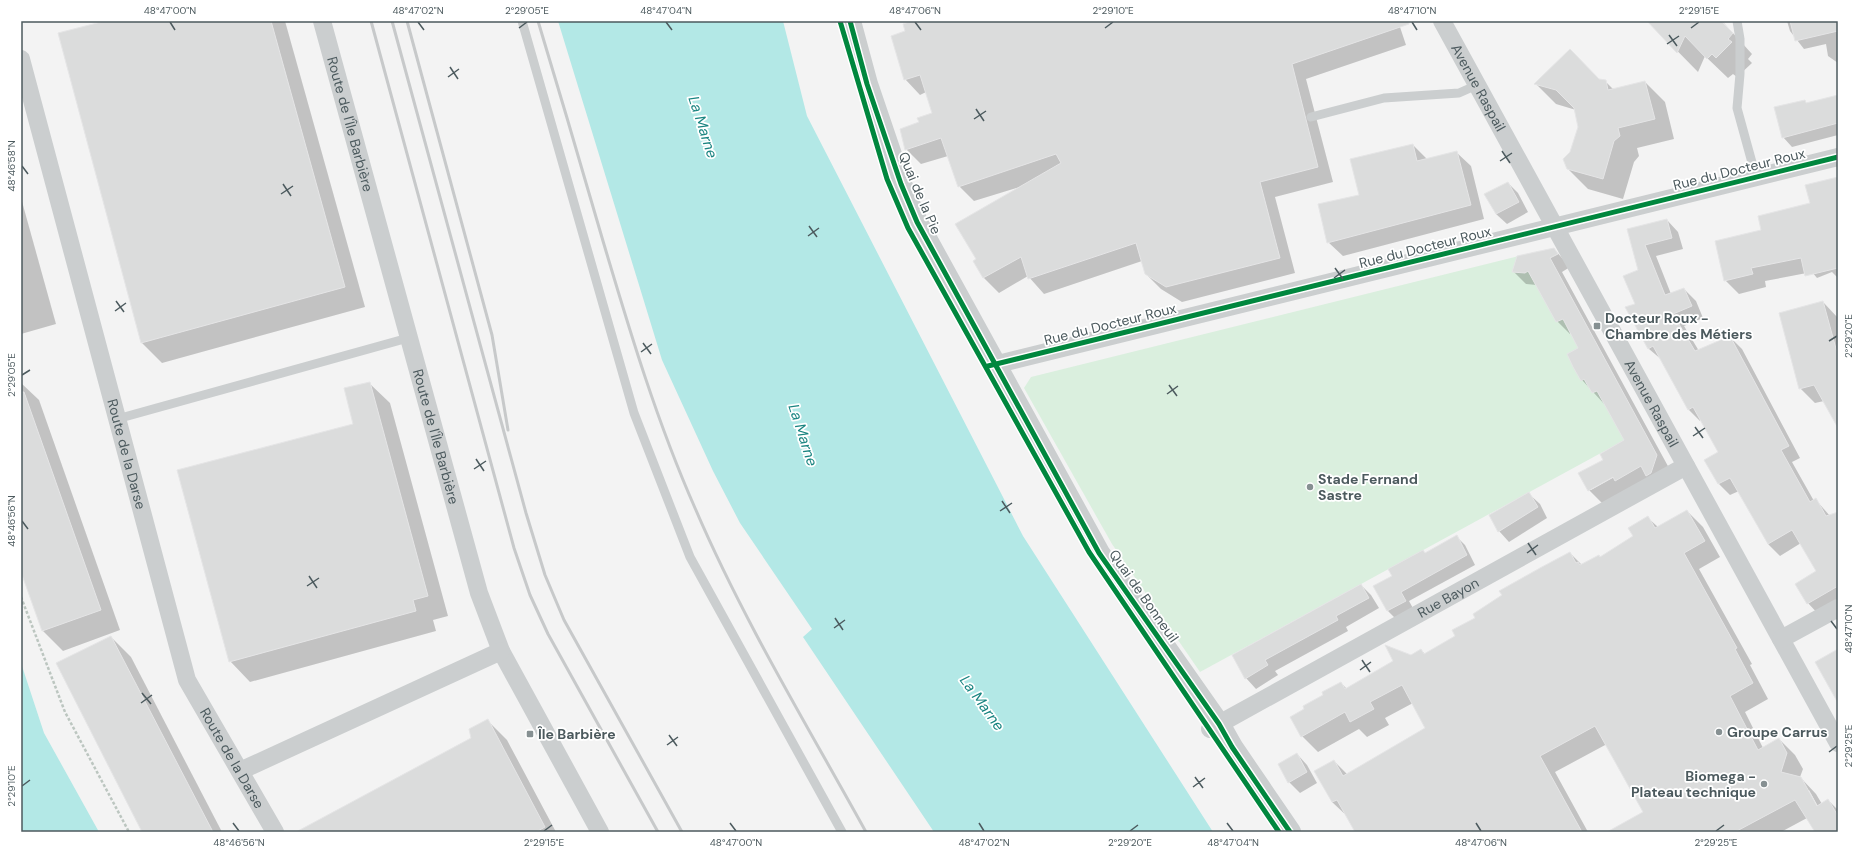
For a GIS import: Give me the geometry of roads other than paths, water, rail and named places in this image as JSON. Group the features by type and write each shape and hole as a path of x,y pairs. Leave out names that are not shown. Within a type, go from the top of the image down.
{"street":[{"name":"Route de l'Île Barbière","path":"322,21 479,593 501,651 600,832"},
{"name":"Quai de la Pie","path":"850,21 867,84 900,184 917,222 994,365"},
{"name":"Avenue Raspail","path":"1442,21 1838,743"},
{"name":"Route de la Darse","path":"21,59 187,680 275,832"},
{"name":"Rue du Docteur Roux","path":"994,365 1838,157"},
{"name":"Quai de Bonneuil","path":"994,365 1098,553 1214,726 1232,747 1290,832"},
{"name":"Rue Bayon","path":"1214,726 1686,466"},
{"path":"1781,640 1838,608"},
{"path":"240,771 501,651"}],"lane":[{"path":"522,21 634,413 690,557 842,832"},
{"path":"1737,21 1740,39 1740,74 1737,108 1756,177"},
{"path":"1311,117 1384,98 1459,93 1477,86"},
{"path":"117,419 408,338"}],"water":[{"name":"La Marne","path":"558,21 783,21 807,116 1023,536 1213,832 934,832 803,637 812,629 740,523 713,471 662,360"},
{"path":"21,663 44,733 99,832 21,832"}],"railway":[{"path":"371,21 514,548 530,595 548,634 658,832"},
{"path":"392,21 526,513 545,575 564,620 682,832"},
{"path":"407,21 492,335 508,430"},
{"path":"538,21 634,343 656,410 681,476 714,550 755,632 866,832"}],"place":[{"name":"Docteur Roux - Chambre des Métiers","path":"1597,326"},
{"name":"Stade Fernand Sastre","path":"1310,487"},
{"name":"Groupe Carrus","path":"1719,732"},
{"name":"Île Barbière","path":"530,734"},
{"name":"Biomega - Plateau technique","path":"1764,784"}]}
